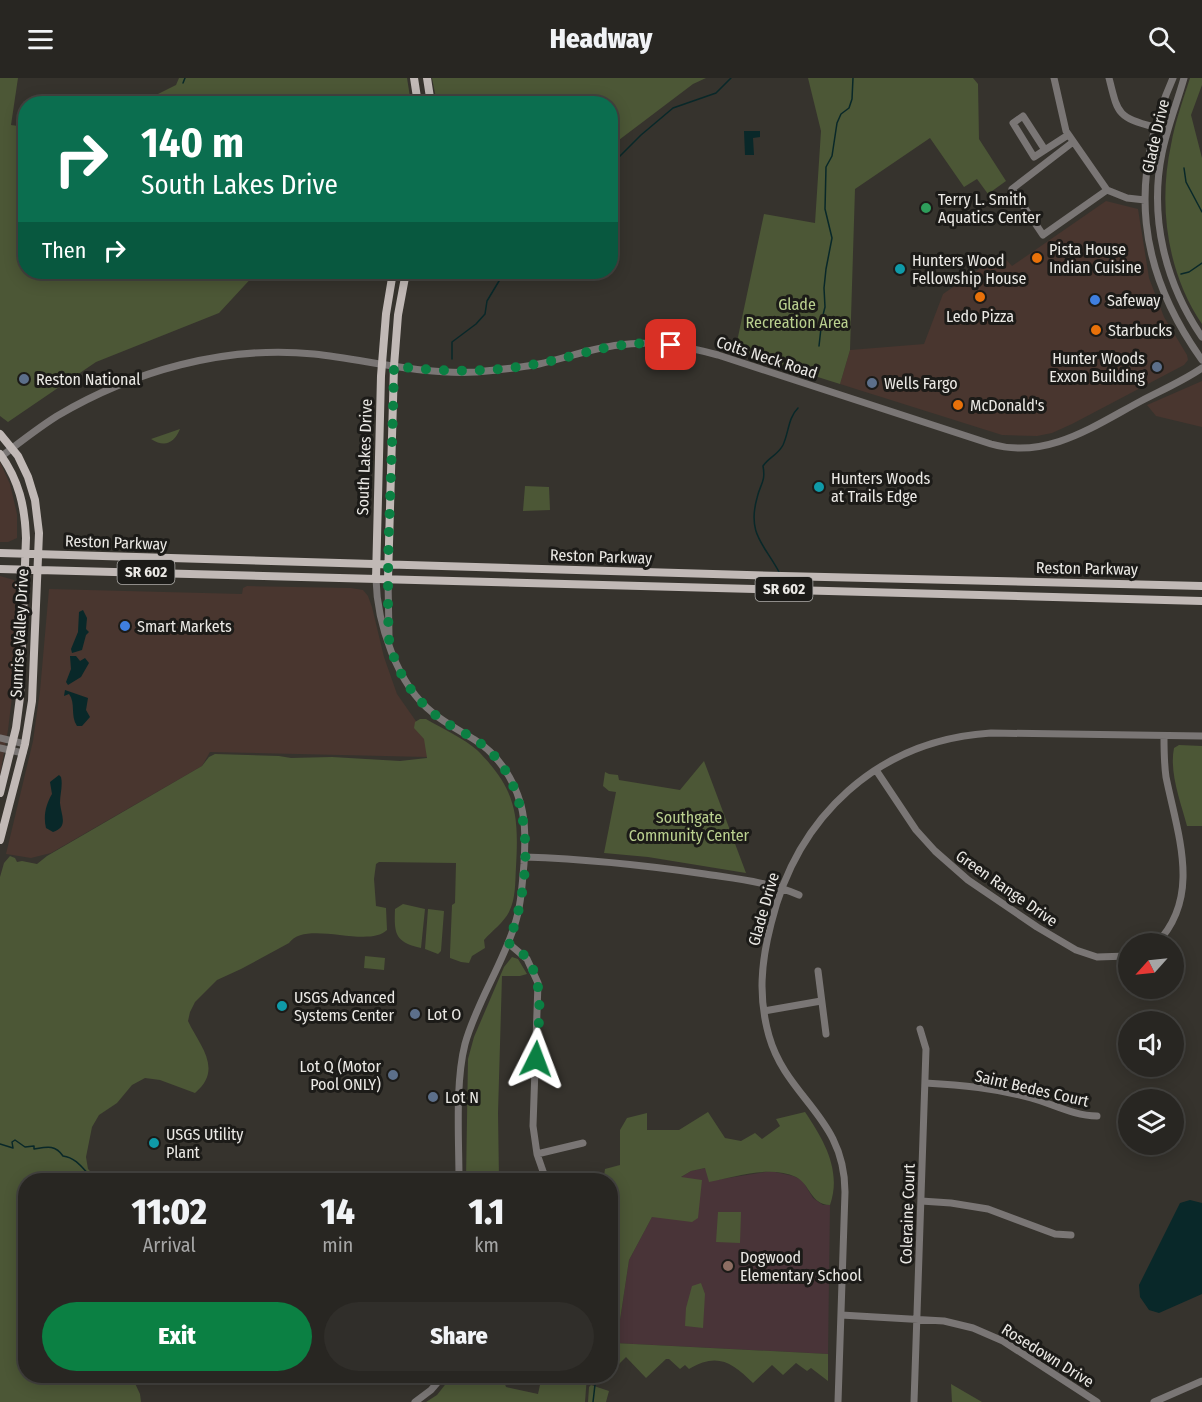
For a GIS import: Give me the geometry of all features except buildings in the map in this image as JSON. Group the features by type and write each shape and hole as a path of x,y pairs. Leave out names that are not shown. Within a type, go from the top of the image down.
{"main road":[{"path":"414,78 417,96"},
{"path":"427,78 430,96"},
{"name":"South Lakes Drive","path":"376,579 382,364 392,279"},
{"name":"South Lakes Drive","path":"388,579 394,366 398,315 405,279"},
{"name":"Sunrise Valley Drive","path":"0,434 12,448 27,475 38,517 33,688 24,749 0,840"},
{"name":"Sunrise Valley Drive","path":"0,793 13,741 21,686 25,570 25,520 21,496 12,472 1,455"},
{"name":"Reston Parkway","path":"0,553 1202,586"},
{"name":"Reston Parkway","path":"0,569 1202,601"}],"street":[{"path":"1054,78 1066,132 1107,190 1127,198 1145,200"},
{"path":"1109,78 1116,105 1122,115 1154,127"},
{"name":"Glade Drive","path":"1173,78 1154,127 1148,159 1145,200 1150,245 1164,295 1180,327 1202,360"},
{"name":"Glade Drive","path":"1184,78 1162,151 1158,177 1158,212 1162,245 1173,281 1189,317 1202,337"},
{"path":"1045,150 1023,116 1013,123 1034,157 1045,150 1068,135"},
{"path":"1073,142 1012,189 1043,235 1107,190"},
{"name":"Colts Neck Road","path":"1,455 51,420 85,401 136,378 175,366 232,356 280,353 320,355 449,372 486,371 540,364 619,345 645,343 671,345 718,355 991,444 1018,448 1042,447 1071,438 1202,368"},
{"name":"South Lakes Drive","path":"376,579 379,612 399,670 422,704 439,718 485,747 498,760 517,793 522,810 524,857 518,913 508,943 464,1047 460,1074 459,1173"},
{"name":"South Lakes Drive","path":"388,579 389,641"},
{"name":"Glade Drive","path":"838,1402 845,1192 843,1165 836,1143 827,1127 779,1060 769,1036 761,988 762,963 782,888 801,846 822,817 843,795 876,770 929,744 972,735 1018,733 1202,736"},
{"path":"1164,736 1166,775 1191,880 1183,912 1168,933"},
{"path":"0,738 13,741 24,749"},
{"path":"0,748 11,751 24,749"},
{"name":"Green Range Drive","path":"876,770 921,836 944,860 968,880 1036,927 1076,950 1097,957 1118,956"},
{"path":"524,857 586,859 638,864 782,888 799,896"},
{"path":"508,943 527,959 538,983 532,1126 537,1155 543,1173"},
{"path":"818,971 826,1034"},
{"path":"764,1011 821,1000"},
{"name":"Coleraine Court","path":"914,1402 926,1048 921,1029"},
{"name":"Saint Bedes Court","path":"925,1083 958,1085 1010,1093 1079,1115 1097,1116"},
{"path":"537,1155 584,1143"},
{"path":"921,1201 988,1209 1055,1234 1071,1235"},
{"name":"Rosedown Drive","path":"841,1315 957,1323 994,1336 1097,1402"},
{"path":"1154,1402 1169,1399 1202,1381"},
{"path":"415,1402 437,1383"}],"shaded area":[{"path":"1106,201 1138,209 1149,278 1164,317 1187,355 1188,360 1184,365 1072,424 1052,433 1037,436 1002,435 840,384 850,350 924,344 943,294 1001,254 1012,266"},
{"path":"1202,381 1202,427 1156,416 1147,405"},
{"path":"0,462 10,484 17,514 17,538 8,542 0,542"},
{"path":"0,576 14,580 19,592 18,647 0,775"},
{"path":"247,586 363,590 372,607 384,657 397,694 427,737 427,757 210,752 202,766 51,853 31,858 6,854 33,741 49,589 242,594 243,588"},
{"name":"Dogwood Elementary School","path":"706,1168 709,1181 771,1171 793,1176 802,1180 813,1198 823,1205 830,1205 828,1354 618,1343 618,1328 629,1260 652,1217 680,1178 691,1171"}],"green space":[{"path":"0,78 18,78 11,125 18,126 18,279 251,279 219,313 96,362 8,422 0,416"},
{"path":"179,78 407,78 410,96 154,96 176,85"},
{"path":"432,78 706,78 693,84 618,141 618,96 436,96"},
{"name":"Glade Recreation Area","path":"808,78 973,78 978,84 979,139 1006,181 988,194 977,179 964,187 930,138 855,189 850,350 840,384 735,351 764,214 815,223 821,131"},
{"path":"1190,78 1202,78 1202,85 1191,115 1202,158 1202,324 1190,304 1173,261 1166,215 1165,191 1171,145"},
{"path":"180,429 175,438 168,443 151,439"},
{"path":"525,486 549,487 550,510 523,511"},
{"path":"426,719 472,746 490,764 507,790 515,817 517,848 514,896 507,916 484,940 485,948 472,956 469,963 450,958 456,863 379,862 376,864 374,879 376,906 386,908 387,930 378,935 366,937 322,933 297,936 289,943 217,980 195,1002 188,1021 207,1057 208,1066 208,1075 195,1093 160,1080 145,1078 132,1085 117,1103 99,1115 92,1127 86,1157 88,1169 92,1173 18,1173 18,1383 135,1383 141,1402 0,1402 0,877 4,863 10,856 17,862 37,864 202,766 209,757 215,754 400,761 427,758 424,739 414,728 415,722"},
{"path":"1179,745 1202,746 1202,826 1187,826 1179,798 1174,778 1173,758 1174,748"},
{"name":"Southgate Community Center","path":"704,761 746,873 648,857 604,853 616,792 609,791 603,786 605,772 618,775 619,780 680,790"},
{"path":"403,904 425,909 421,948 406,943 398,936 395,909"},
{"path":"428,909 444,911 441,951 438,954 425,949"},
{"path":"365,956 385,958 384,970 364,968"},
{"path":"512,957 518,959 527,974 502,976 498,1113 499,1173 466,1173 468,1059 474,1037 504,967"},
{"path":"708,1112 725,1138 741,1141 755,1133 762,1139 780,1126 776,1119 805,1112 829,1156 834,1180 830,1205 819,1202 801,1180 786,1174 752,1173 709,1182 705,1168 691,1171 681,1177 702,1180 698,1218 692,1222 652,1217 629,1260 618,1328 618,1173 604,1173 605,1169 620,1165 620,1130 627,1118 647,1113 647,1130 679,1130"},
{"path":"718,1212 741,1212 740,1243 716,1242"},
{"path":"701,1283 705,1294 703,1328 685,1326 686,1308 692,1286"},
{"path":"618,1343 828,1354 828,1381 811,1368 807,1371 796,1363 783,1375 772,1365 753,1383 724,1362 708,1361 689,1369 685,1365 680,1369 669,1359 666,1359 646,1378 626,1357 618,1365"},
{"path":"446,1383 505,1383 506,1387 538,1394 540,1383 586,1383 585,1402 426,1402 437,1395"},
{"path":"951,1384 982,1402 952,1402"},
{"path":"591,1385 609,1391 606,1402 588,1402"}],"water":[{"path":"744,131 760,131 760,137 753,138 754,155 745,155"},
{"path":"83,610 87,618 86,629 89,632 82,650 72,653 71,649 78,632 79,612"},
{"path":"70,656 76,656 80,661 85,658 89,663 81,677 68,685 66,682 71,669"},
{"path":"65,690 88,698 86,710 90,717 82,726 77,726 75,722 72,701 69,694 64,696"},
{"path":"59,775 62,780 60,803 63,824 53,832 46,828 45,815 52,794 50,782"},
{"path":"1190,1200 1202,1203 1202,1294 1159,1313 1149,1310 1140,1297 1139,1285 1180,1203"}],"waterway":[{"path":"183,83 185,78"},
{"path":"618,158 673,108 716,93 731,78"},
{"path":"819,346 825,307 826,269 832,238 825,209 826,167 832,156 837,123 841,114 849,108 852,99 853,78"},
{"path":"1184,168 1186,182 1202,212"},
{"path":"1181,274 1189,272 1202,263"},
{"path":"452,359 452,342 476,324 485,314 487,301 501,279"},
{"path":"779,572 759,538 754,521 754,510 763,479 763,466 781,448 792,416 798,408"},
{"path":"0,1144 13,1148 12,1142 15,1140 25,1147 34,1146 34,1149 53,1148 63,1156 77,1162 87,1173"},
{"path":"593,1402 595,1383"}],"place":[{"name":"Terry L. Smith Aquatics Center","path":"926,208"},
{"name":"Pista House Indian Cuisine","path":"1037,258"},
{"name":"Hunters Wood Fellowship House","path":"900,269"},
{"name":"Ledo Pizza","path":"980,297"},
{"name":"Safeway","path":"1095,300"},
{"name":"Starbucks","path":"1096,330"},
{"name":"Hunter Woods Exxon Building","path":"1157,367"},
{"name":"Reston National","path":"24,379"},
{"name":"Wells Fargo","path":"872,383"},
{"name":"McDonald's","path":"958,405"},
{"name":"Hunters Woods at Trails Edge","path":"819,487"},
{"name":"Smart Markets","path":"125,626"},
{"name":"USGS Advanced Systems Center","path":"282,1006"},
{"name":"Lot O","path":"415,1014"},
{"name":"Lot Q (Motor Pool ONLY)","path":"393,1075"},
{"name":"Lot N","path":"433,1097"},
{"name":"USGS Utility Plant","path":"154,1143"},
{"name":"Dogwood Elementary School","path":"728,1266"}],"route":[{"path":"536,1059 538,983 535,972 527,959 517,948 508,943 514,928 522,891 524,831 523,814 518,796 513,783 488,749 439,718 415,696 399,670 389,641 388,552 394,366 449,372 503,370 540,364 609,346 645,343 671,345"}]}
